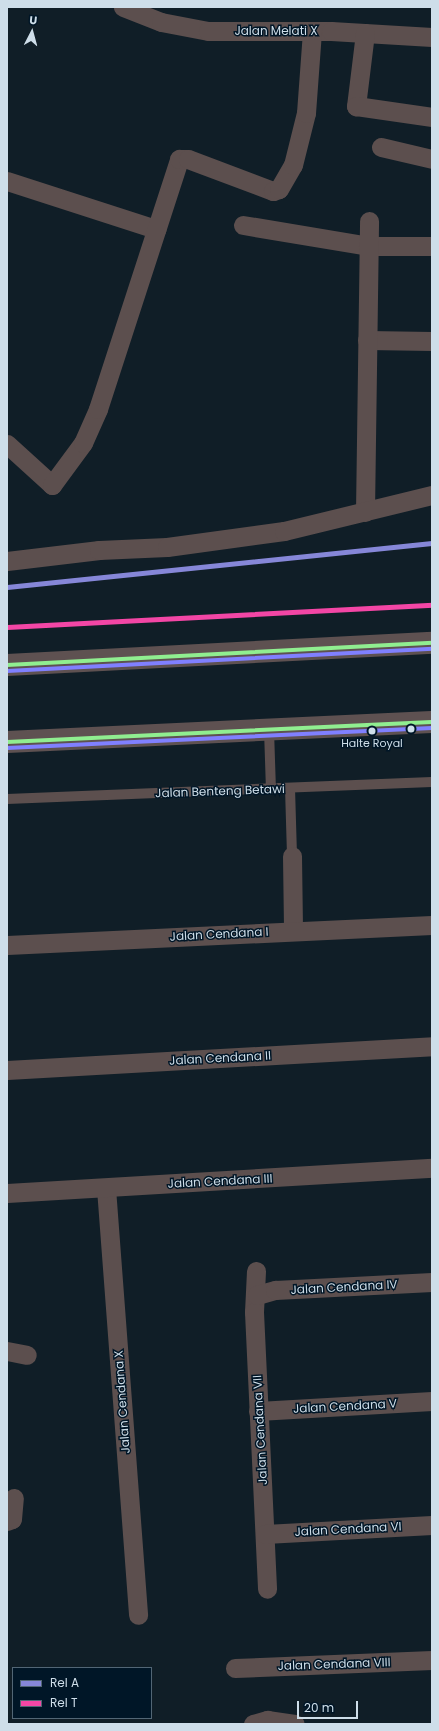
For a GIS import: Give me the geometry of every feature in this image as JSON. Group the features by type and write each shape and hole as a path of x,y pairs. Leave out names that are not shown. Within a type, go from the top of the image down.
{"main road":[{"path":"7,665 432,643"},
{"path":"7,742 432,722"}],"street":[{"name":"Jalan Melati X","path":"123,7 161,22 208,31 312,31 432,37"},
{"path":"7,444 50,484 61,476 83,443 98,409 179,159 188,159 273,191 279,189 293,165 306,113 312,31"},
{"path":"365,33 356,106 432,117"},
{"path":"381,147 432,159"},
{"path":"7,182 156,229"},
{"path":"365,512 369,221"},
{"path":"243,225 368,246 432,246"},
{"path":"367,340 432,341"},
{"path":"7,561 99,550 167,547 284,531 432,496"},
{"path":"292,856 293,931"},
{"name":"Jalan Cendana I","path":"7,945 432,925"},
{"name":"Jalan Cendana II","path":"7,1070 432,1046"},
{"name":"Jalan Cendana III","path":"7,1193 432,1168"},
{"name":"Jalan Cendana X","path":"106,1188 138,1616"},
{"name":"Jalan Cendana VII","path":"256,1271 257,1295 254,1312 267,1589"},
{"name":"Jalan Cendana IV","path":"257,1295 276,1290 432,1282"},
{"path":"7,1350 27,1355"},
{"name":"Jalan Cendana V","path":"258,1411 432,1401"},
{"path":"7,1521 12,1518 14,1498"},
{"name":"Jalan Cendana VI","path":"265,1534 432,1525"},
{"name":"Jalan Cendana VIII","path":"236,1668 278,1674 432,1660"},
{"path":"253,1724 267,1720 295,1724"}],"lane":[{"path":"270,730 271,789"},
{"name":"Jalan Benteng Betawi","path":"7,799 432,782"},
{"path":"290,788 292,856"}],"rail line":[{"name":"A","path":"7,587 432,543"},
{"name":"T","path":"7,627 432,605"}],"transit line":[{"path":"7,665 432,643"},
{"path":"7,671 432,649"},
{"path":"7,742 432,722"},
{"path":"7,748 432,728"}],"place":[{"name":"Halte Royal","path":"372,731"}]}
